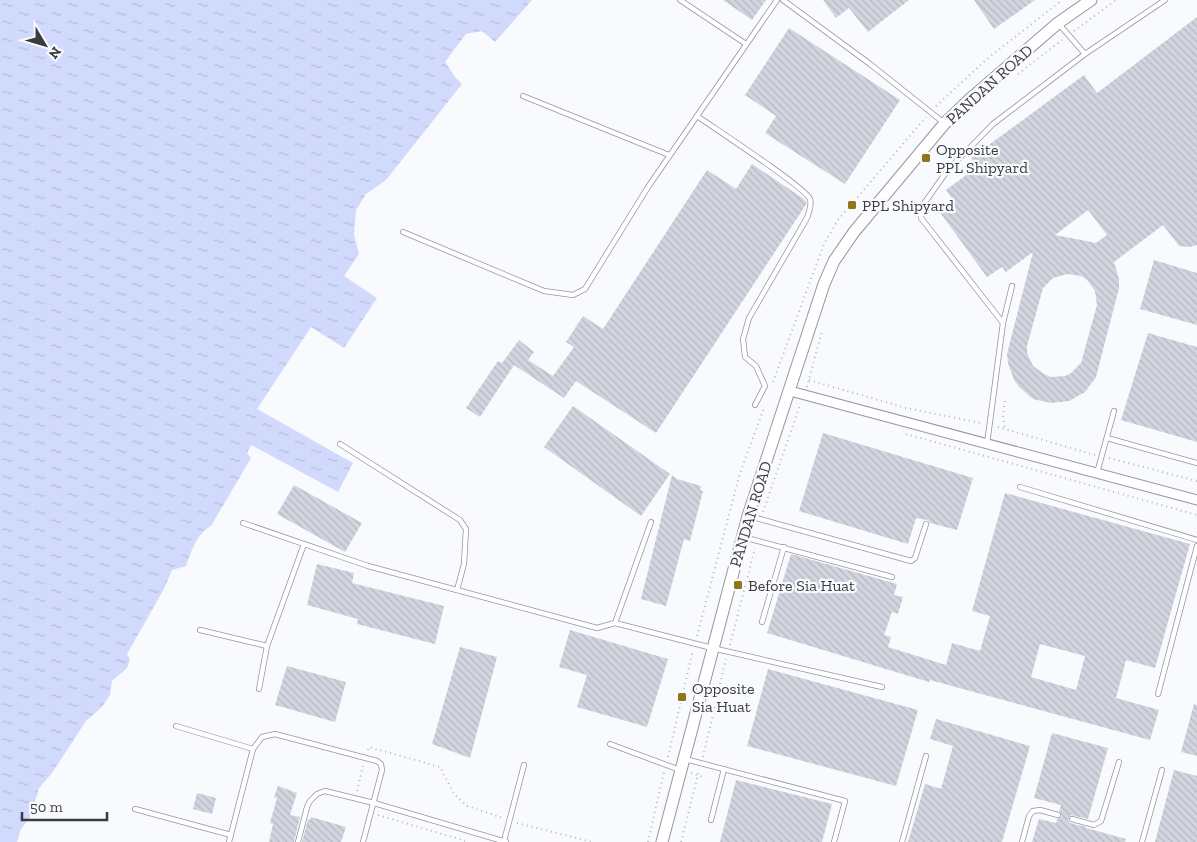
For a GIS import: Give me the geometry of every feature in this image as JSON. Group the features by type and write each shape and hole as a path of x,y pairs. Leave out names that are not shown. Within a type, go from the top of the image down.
{"street":[{"name":"PANDAN ROAD","path":"662,842 748,516 824,284 834,261 854,232 945,123 1058,23 1091,0"},
{"path":"790,391 1197,500"}],"lane":[{"path":"680,0 746,44"},
{"path":"403,232 544,291 573,295 585,289 669,155 777,0"},
{"path":"783,0 878,70 945,123"},
{"path":"1003,323 921,218 920,210 947,171 994,124 1086,54 1165,0"},
{"path":"1058,23 1086,54"},
{"path":"522,96 669,155"},
{"path":"697,116 795,184 810,198 811,206 807,218 750,318 743,339 745,357 756,366 764,386 755,405"},
{"path":"987,444 1003,323 1012,286"},
{"path":"1097,473 1114,411"},
{"path":"1107,438 1197,463"},
{"path":"340,444 460,520 466,529 464,564 457,590"},
{"path":"1020,487 1197,540"},
{"path":"748,516 762,518 911,560 915,558 926,524"},
{"path":"614,623 651,522"},
{"path":"243,523 368,566 598,628 614,623 728,652 882,687"},
{"path":"742,537 892,577"},
{"path":"259,688 267,646 304,544"},
{"path":"1158,694 1197,546"},
{"path":"762,622 784,547"},
{"path":"200,630 267,646"},
{"path":"176,726 253,749"},
{"path":"229,842 253,749 262,737 275,734 377,761 381,764 382,770 363,842"},
{"path":"610,744 680,770"},
{"path":"902,842 926,756"},
{"path":"684,758 845,801 834,842"},
{"path":"1072,819 1094,824 1101,821 1119,762"},
{"path":"298,842 307,807 317,794 325,791 374,803 505,842 524,765"},
{"path":"711,820 724,769"},
{"path":"1142,842 1162,770"},
{"path":"135,809 231,834"},
{"path":"1022,842 1029,816 1033,811 1040,810 1058,815"}],"path":[{"path":"1017,75 1116,0"},
{"path":"762,518 809,380 822,330"},
{"path":"809,380 906,408 990,425 1101,457 1197,481"},
{"path":"1004,401 1003,417 1005,429"},
{"path":"904,433 1197,515"},
{"path":"681,842 757,540"},
{"path":"355,798 369,747 440,767 454,794 467,806 510,821 592,842"},
{"path":"371,813 469,842"}],"water":[{"path":"0,0 532,0 495,42 482,31 466,34 445,62 462,84 386,180 366,194 356,210 354,235 359,254 344,276 377,298 344,348 311,327 257,409 353,463 338,492 251,445 247,453 251,458 211,526 198,538 186,566 172,570 164,589 127,654 130,659 127,668 112,681 110,695 102,707 86,721 52,773 39,788 30,817 21,829 17,842 0,842"}],"building":[{"path":"723,0 766,0 752,20"},
{"path":"823,0 909,0 868,32 849,8 836,18"},
{"path":"974,0 1035,0 994,29"},
{"path":"1197,17 1197,245 1190,247 1179,246 1163,225 1114,262 1119,279 1119,288 1096,377 1085,392 1069,401 1051,403 1033,399 1019,387 1014,380 1008,363 1007,354 1033,252 1006,272 1002,267 987,277 939,211 954,201 946,190 977,167 971,158 1084,75 1097,93","holes":["1088,210 1107,235 1096,243 1055,235","1067,274 1081,276 1087,280 1095,291 1097,305 1081,363 1065,376 1051,377 1033,366 1027,353 1027,346 1043,288 1053,278"]},
{"path":"789,28 900,100 845,184 765,133 776,116 745,95"},
{"path":"752,164 804,199 807,203 656,433 576,381 564,398 514,365 480,417 466,408 498,361 502,363 519,340 534,352 528,360 553,376 574,347 566,342 583,316 603,329 707,170 736,189"},
{"path":"1154,260 1197,273 1197,325 1140,309"},
{"path":"1148,333 1197,347 1197,442 1121,420"},
{"path":"573,406 670,474 641,516 544,447"},
{"path":"823,433 973,478 957,530 916,518 908,544 799,511"},
{"path":"672,475 677,479 701,486 700,490 703,491 690,541 684,539 666,606 641,599"},
{"path":"294,485 362,523 345,552 277,514"},
{"path":"1005,493 1190,544 1155,668 1126,660 1116,698 1159,710 1150,740 930,680 929,682 767,633 791,554 897,584 894,595 903,597 898,614 892,612 884,635 891,637 888,647 946,665 952,643 980,651 990,616 972,611","holes":["1040,644 1085,656 1076,690 1031,677"]},
{"path":"317,564 354,573 352,583 444,606 435,644 357,624 358,619 307,605"},
{"path":"570,630 668,659 647,727 577,707 587,675 559,667"},
{"path":"460,647 497,657 470,758 432,744"},
{"path":"287,666 346,682 335,722 275,705"},
{"path":"768,669 918,710 896,786 747,746"},
{"path":"1194,704 1197,705 1197,756 1181,752"},
{"path":"936,719 1030,746 1002,842 908,842 925,784 941,789 953,746 930,739"},
{"path":"1052,733 1108,748 1088,819 1071,815 1068,820 1070,823 1126,839 1125,842 1032,842 1039,819 1056,823 1057,819 1062,816 1059,811 1061,805 1034,798"},
{"path":"1174,770 1197,776 1197,842 1155,842"},
{"path":"736,780 832,804 822,842 720,842"},
{"path":"278,786 297,793 290,815 300,817 294,842 269,842 273,824 270,823 277,798 274,797"},
{"path":"197,793 216,798 212,814 193,809"},
{"path":"311,817 346,827 341,842 302,842 308,819 310,820"}],"place":[{"name":"Opposite PPL Shipyard","path":"926,158"},
{"name":"PPL Shipyard","path":"852,205"},
{"name":"Before Sia Huat","path":"738,585"},
{"name":"Opposite Sia Huat","path":"682,697"}]}
